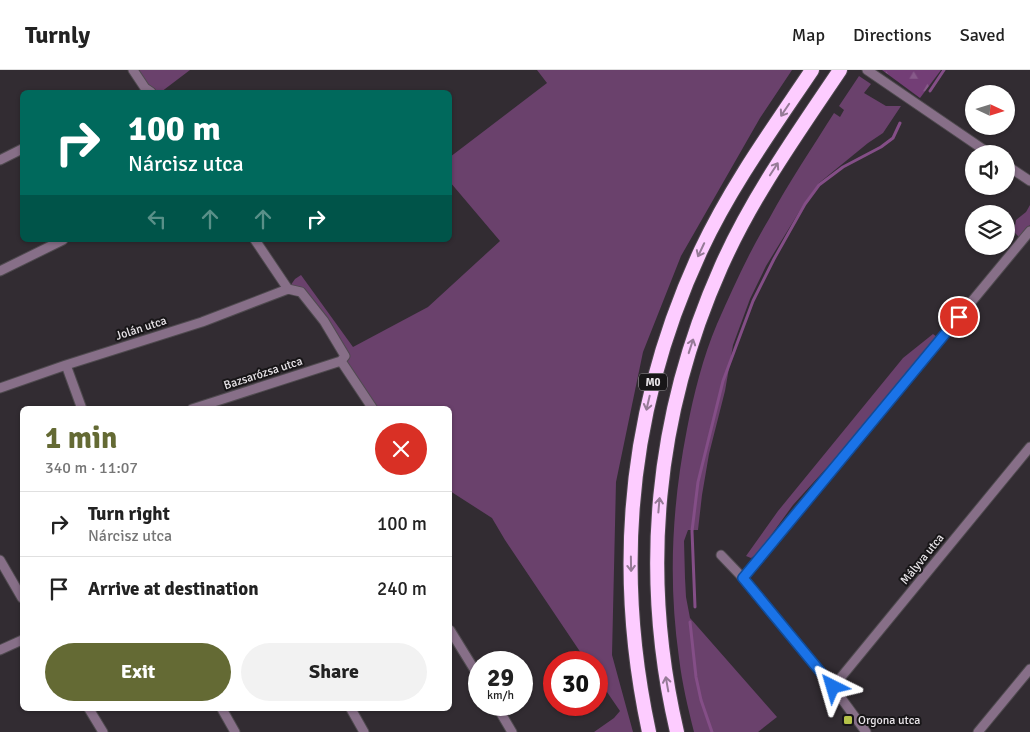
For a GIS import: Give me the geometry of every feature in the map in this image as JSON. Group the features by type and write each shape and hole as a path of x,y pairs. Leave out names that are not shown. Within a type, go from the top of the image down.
{"highway":[{"name":"M0","path":"649,732 643,704 633,629 630,542 636,469 646,410 655,372 701,249 748,165 812,70"},
{"name":"M0","path":"677,732 661,647 657,563 661,487 668,437 679,387 698,326 721,266 734,239 770,176 840,70"}],"street":[{"path":"133,70 148,90"},
{"path":"867,70 977,145"},
{"path":"0,160 20,150"},
{"path":"1015,171 1030,181"},
{"path":"743,578 1030,231"},
{"path":"0,271 59,242"},
{"path":"256,242 288,289 301,292 324,321 345,356 341,361 371,406"},
{"name":"Jolán utca","path":"0,388 202,322 288,289"},
{"name":"Bazsarózsa utca","path":"201,406 341,361"},
{"path":"66,365 81,406"},
{"name":"Mályva utca","path":"833,687 1030,448"},
{"path":"721,555 743,578 833,687 861,730"},
{"path":"0,560 20,590"},
{"path":"452,633 468,659"},
{"path":"0,650 20,641"},
{"path":"978,732 1030,669"},
{"path":"90,711 103,732"},
{"path":"223,711 236,732"},
{"path":"352,711 364,732"},
{"path":"503,716 512,732"}],"shaded area":[{"path":"138,70 190,70 164,90 155,90 150,87"},
{"path":"537,70 792,70 760,118 681,256 643,352 616,482 612,655 633,732 594,732 614,718 620,711 608,694 608,651 580,651 492,518 452,492 452,406 371,406 341,361 344,356 301,292 288,289 295,279 301,275 353,347 428,307 500,241 452,184 452,155 547,83"},
{"path":"859,76 871,84 864,93 886,106 901,106 883,133 819,183 805,202 766,266 750,299 733,345 725,391 709,454 698,530 688,530 684,541 686,597 690,618 777,717 758,732 694,732 683,686 679,658 674,600 673,543 682,458 696,389 707,349 717,324 755,244 784,192 834,113 840,117 844,110 839,106"},
{"path":"1030,205 1030,225 1020,238 1015,233 1016,220 1026,212"},
{"path":"933,334 937,337 840,453 793,505 758,553 751,558 746,556 778,511 903,358"}],"green space":[{"path":"882,70 941,70 920,98"}],"waterway":[{"path":"930,91 944,70"},
{"path":"695,607 692,531 698,482 723,381 753,301 805,204 819,185 843,167 881,147 893,138 900,123"},
{"path":"690,622 696,677 701,700 712,732"}],"place":[{"name":"Orgona utca","path":"848,720"}],"route":[{"path":"833,687 743,578 959,317"}]}
